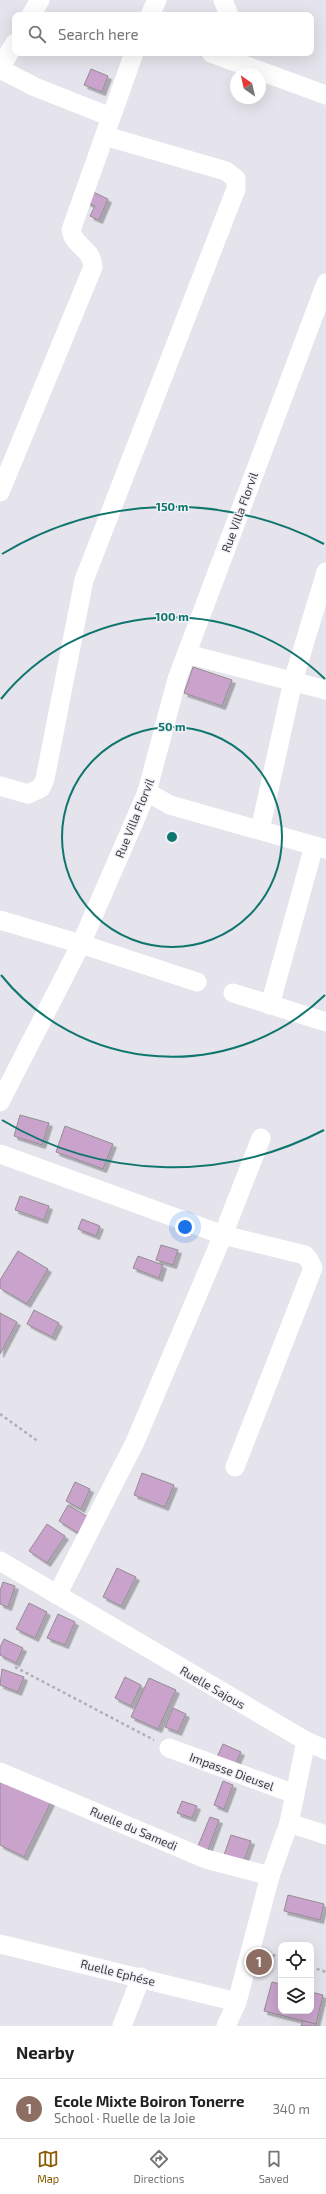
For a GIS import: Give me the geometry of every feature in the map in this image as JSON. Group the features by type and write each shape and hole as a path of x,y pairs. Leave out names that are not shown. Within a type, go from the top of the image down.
{"street":[{"path":"33,12 40,0"},
{"path":"151,12 157,0"},
{"path":"223,0 228,12"},
{"path":"12,47 0,68 35,87 111,117"},
{"path":"0,492 93,267 91,256 75,239 72,230 133,56"},
{"path":"227,56 248,60 326,95"},
{"path":"0,786 28,794 41,788 46,771 84,580 236,189 236,179 226,171 105,136"},
{"name":"Rue Villa Florvil","path":"0,1102 81,944 147,792 177,679 188,654 260,454 326,283"},
{"path":"260,830 293,681 326,572"},
{"path":"188,654 326,690"},
{"path":"147,792 170,805 320,847 270,1005"},
{"path":"0,920 81,944 197,982"},
{"path":"233,994 326,1022"},
{"path":"57,1595 135,1442 223,1234 261,1138"},
{"path":"0,1154 223,1234 304,1255 309,1260 313,1268 235,1466"},
{"name":"Ruelle Sajous","path":"0,1561 57,1595 320,1743 295,1794 289,1823 270,1876 237,2002 226,2026"},
{"name":"Impasse Dieusel","path":"169,1748 295,1794"},
{"name":"Ruelle du Samedi","path":"0,1772 206,1859 270,1876"},
{"path":"289,1823 326,1835"},
{"name":"Ruelle Ephése","path":"0,1944 141,1977 237,2002"},
{"path":"122,2026 141,1977"}],"path":[{"path":"0,1414 39,1442"},
{"path":"15,1666 169,1748"},
{"path":"314,1968 326,1972"}],"building":[{"path":"91,69 108,76 102,92 84,85"},
{"path":"91,191 108,199 99,220 90,216 95,206 86,202"},
{"path":"193,667 232,680 222,706 184,693"},
{"path":"20,1115 49,1123 42,1145 14,1136"},
{"path":"65,1126 113,1144 103,1169 56,1152"},
{"path":"20,1196 49,1206 44,1220 15,1210"},
{"path":"82,1219 100,1226 96,1236 78,1229"},
{"path":"161,1245 178,1250 173,1265 156,1260"},
{"path":"18,1251 48,1269 27,1304 0,1288 0,1280"},
{"path":"138,1256 163,1265 159,1278 133,1268"},
{"path":"34,1310 59,1323 52,1337 27,1324"},
{"path":"0,1313 17,1322 0,1354"},
{"path":"142,1473 174,1485 165,1507 134,1495"},
{"path":"75,1482 90,1489 81,1509 66,1501"},
{"path":"68,1505 88,1517 78,1533 59,1521"},
{"path":"47,1524 65,1536 47,1563 29,1551"},
{"path":"117,1568 136,1577 121,1606 103,1597"},
{"path":"3,1582 15,1586 8,1607 0,1604 0,1591"},
{"path":"29,1603 47,1612 35,1638 16,1629"},
{"path":"58,1614 75,1622 65,1645 47,1638"},
{"path":"4,1639 23,1648 16,1663 0,1655 0,1647"},
{"path":"2,1669 24,1677 18,1692 0,1685"},
{"path":"125,1677 141,1685 131,1706 115,1698"},
{"path":"149,1678 176,1690 158,1729 131,1717"},
{"path":"173,1708 186,1714 178,1732 165,1727"},
{"path":"223,1744 241,1752 235,1765 217,1757"},
{"path":"0,1775 53,1798 24,1857 0,1845"},
{"path":"223,1781 233,1785 224,1809 214,1805"},
{"path":"182,1801 197,1806 192,1818 177,1813"},
{"path":"210,1817 219,1820 208,1850 198,1846"},
{"path":"231,1835 251,1841 244,1861 224,1855"},
{"path":"288,1895 324,1904 320,1920 284,1911"},
{"path":"272,1982 278,1983 278,2014 314,2014 314,1993 323,1995 316,2024 264,2011"},
{"path":"303,2021 316,2024 315,2026 301,2026"}],"place":[{"name":"Ecole Mixte Boiron Tonerre","path":"259,1962"}]}
